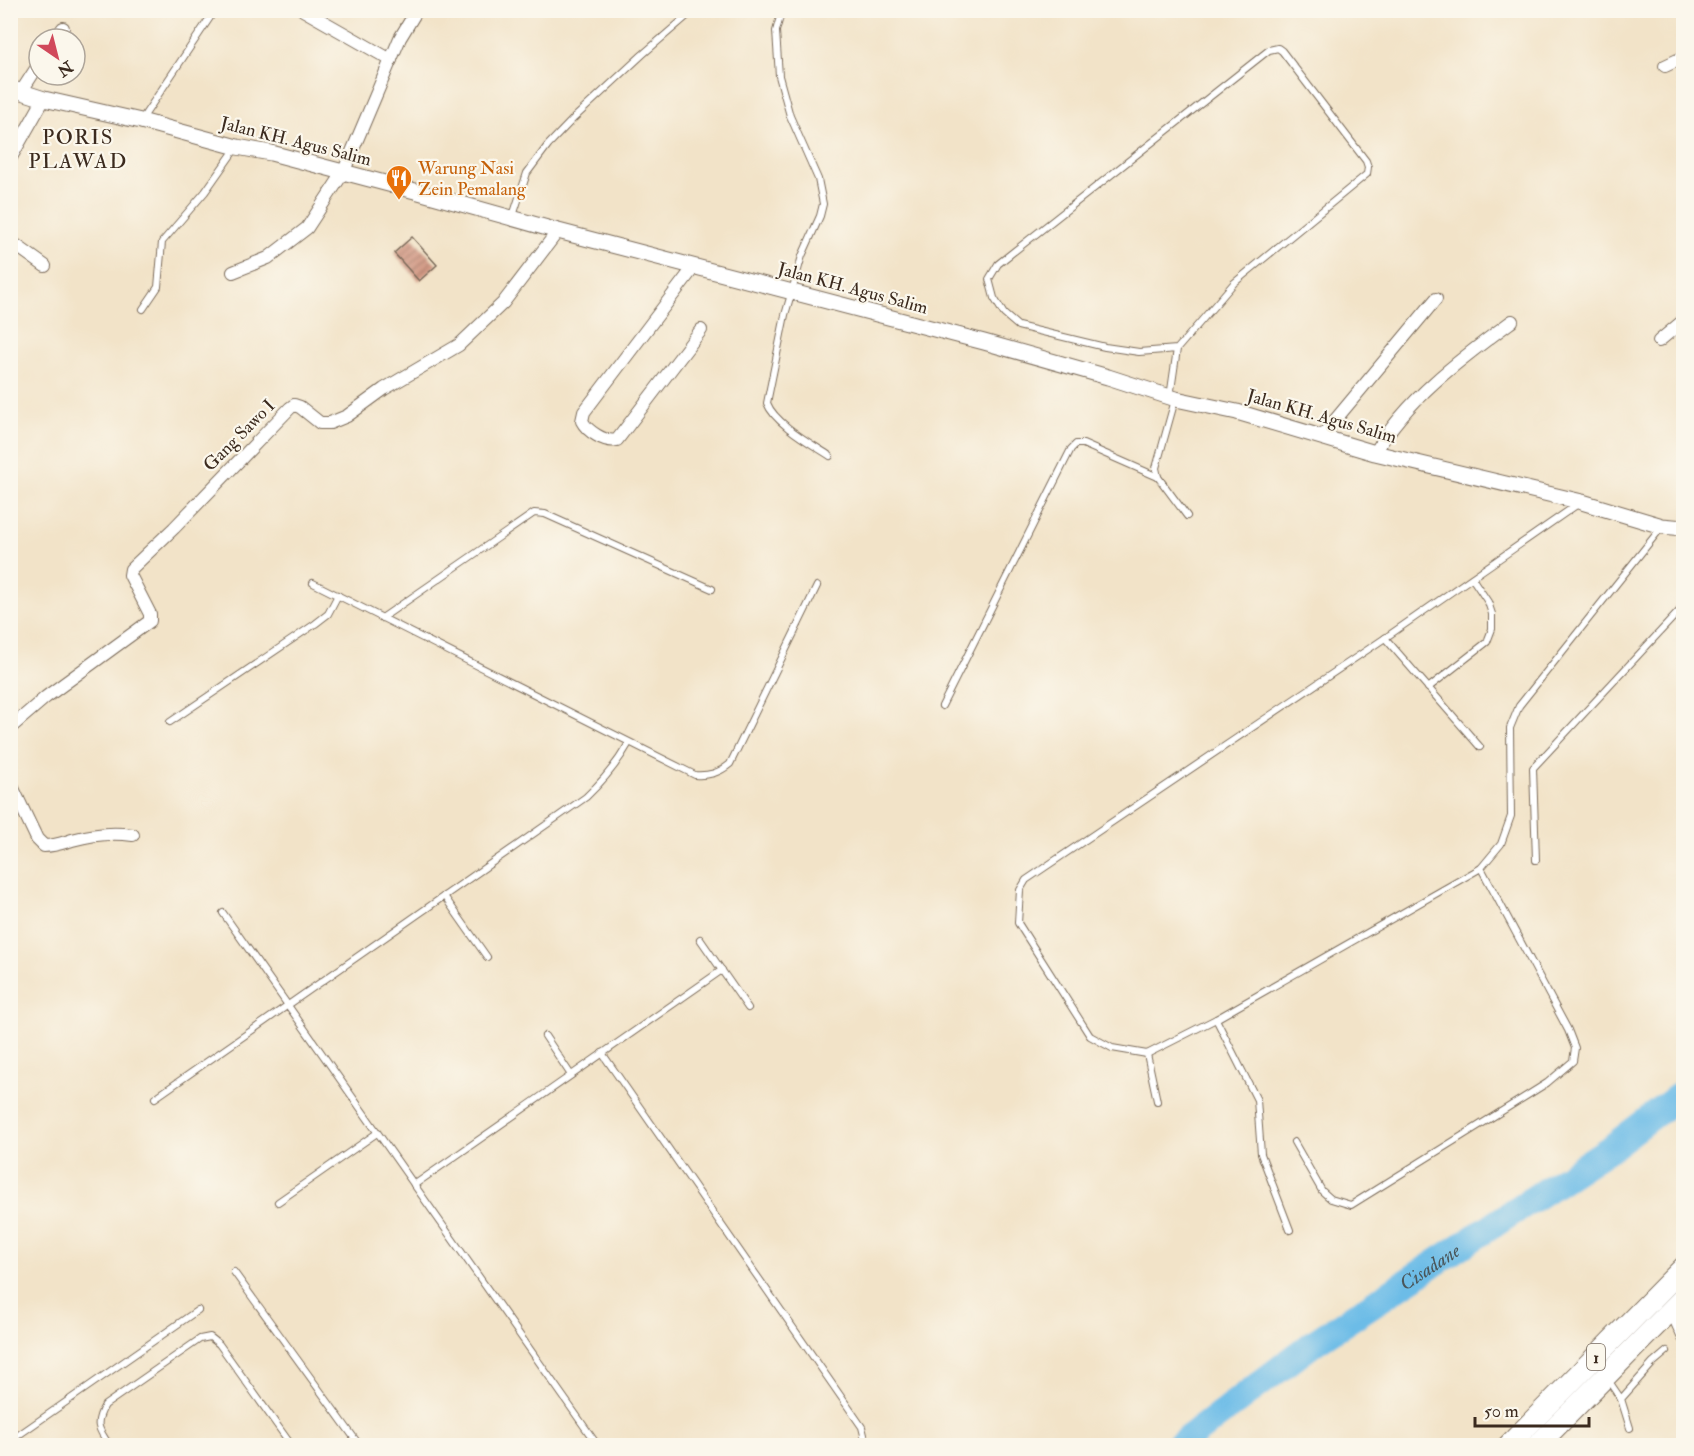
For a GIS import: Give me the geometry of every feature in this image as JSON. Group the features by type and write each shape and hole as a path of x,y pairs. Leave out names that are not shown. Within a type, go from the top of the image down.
{"highway":[{"name":"1","path":"1537,1446 1683,1267"},
{"name":"1","path":"1508,1446 1677,1303"}],"street":[{"path":"303,10 391,60"},
{"path":"233,272 268,258 307,228 344,173 400,38 417,10"},
{"path":"1665,66 1683,57"},
{"path":"16,90 27,78"},
{"name":"Jalan KH. Agus Salim","path":"16,90 237,147 271,153 1086,370 1173,398 1237,412 1375,453 1582,502 1662,526 1683,528"},
{"path":"10,159 44,99"},
{"name":"Gang Sawo I","path":"10,728 46,697 150,621 150,614 130,576 130,569 174,528 290,408 294,405 300,407 320,423 330,423 347,417 384,388 459,345 503,303 558,231"},
{"path":"10,241 45,266"},
{"path":"694,267 584,412 583,425 602,438 613,442 617,440 701,330"},
{"path":"1321,437 1436,299"},
{"path":"1659,341 1683,320"},
{"path":"1375,453 1384,436 1422,394 1468,354 1512,321"},
{"path":"10,782 37,839 44,846 57,846 70,840 105,833 133,835"},
{"path":"1677,1303 1683,1338"}],"lane":[{"path":"141,121 215,10"},
{"path":"512,219 527,173 548,145 625,70 694,10"},
{"path":"782,10 776,31 778,76 790,116 818,179 823,204 802,256 785,315 768,403 774,415 783,423 830,456"},
{"path":"1177,349 1139,352 1105,347 1018,326 1004,314 994,298 989,279 998,264 1269,50 1278,48 1366,161 1367,174 1234,283 1177,349 1173,398 1156,468 1158,477 1187,516"},
{"path":"143,309 158,287 162,242 205,192 237,147"},
{"path":"942,706 1071,449 1076,444 1083,444 1158,477"},
{"path":"1582,502 1026,880 1020,890 1018,923 1090,1036 1112,1048 1147,1054 1216,1019 1481,868 1501,844 1511,816 1510,728 1519,706 1662,526"},
{"path":"382,618 534,513 545,514 712,589"},
{"path":"1428,688 1487,642 1492,629 1492,614 1488,602 1472,578"},
{"path":"313,583 629,743 695,775 705,776 723,770 730,764 817,586"},
{"path":"170,723 315,624 327,614 338,595"},
{"path":"1536,860 1533,768 1683,606"},
{"path":"1385,638 1480,747"},
{"path":"155,1098 586,796 616,766 629,743"},
{"path":"1294,1142 1322,1191 1331,1199 1351,1205 1547,1083 1573,1061 1575,1048 1568,1030 1481,868"},
{"path":"444,896 487,957"},
{"path":"223,913 598,1446"},
{"path":"700,939 748,1008"},
{"path":"414,1185 722,970"},
{"path":"1216,1019 1257,1100 1261,1154 1290,1230"},
{"path":"545,1036 572,1075"},
{"path":"603,1053 862,1427 865,1446"},
{"path":"1147,1054 1157,1101"},
{"path":"278,1202 377,1133"},
{"path":"234,1272 360,1446"},
{"path":"10,1441 198,1310"},
{"path":"110,1446 99,1429 98,1417 105,1405 200,1340 210,1337 219,1344 292,1446"},
{"path":"1621,1399 1653,1363 1667,1352"},
{"path":"1604,1364 1621,1399 1630,1428"}],"building":[{"path":"412,237 437,265 419,281 394,253"}],"waterway":[{"name":"Cisadane","path":"1178,1446 1315,1342 1612,1147 1684,1092"}],"place":[{"name":"Warung Nasi Zein Pemalang","path":"399,201"}],"district":[{"name":"PORIS PLAWAD","path":"78,149"}]}
